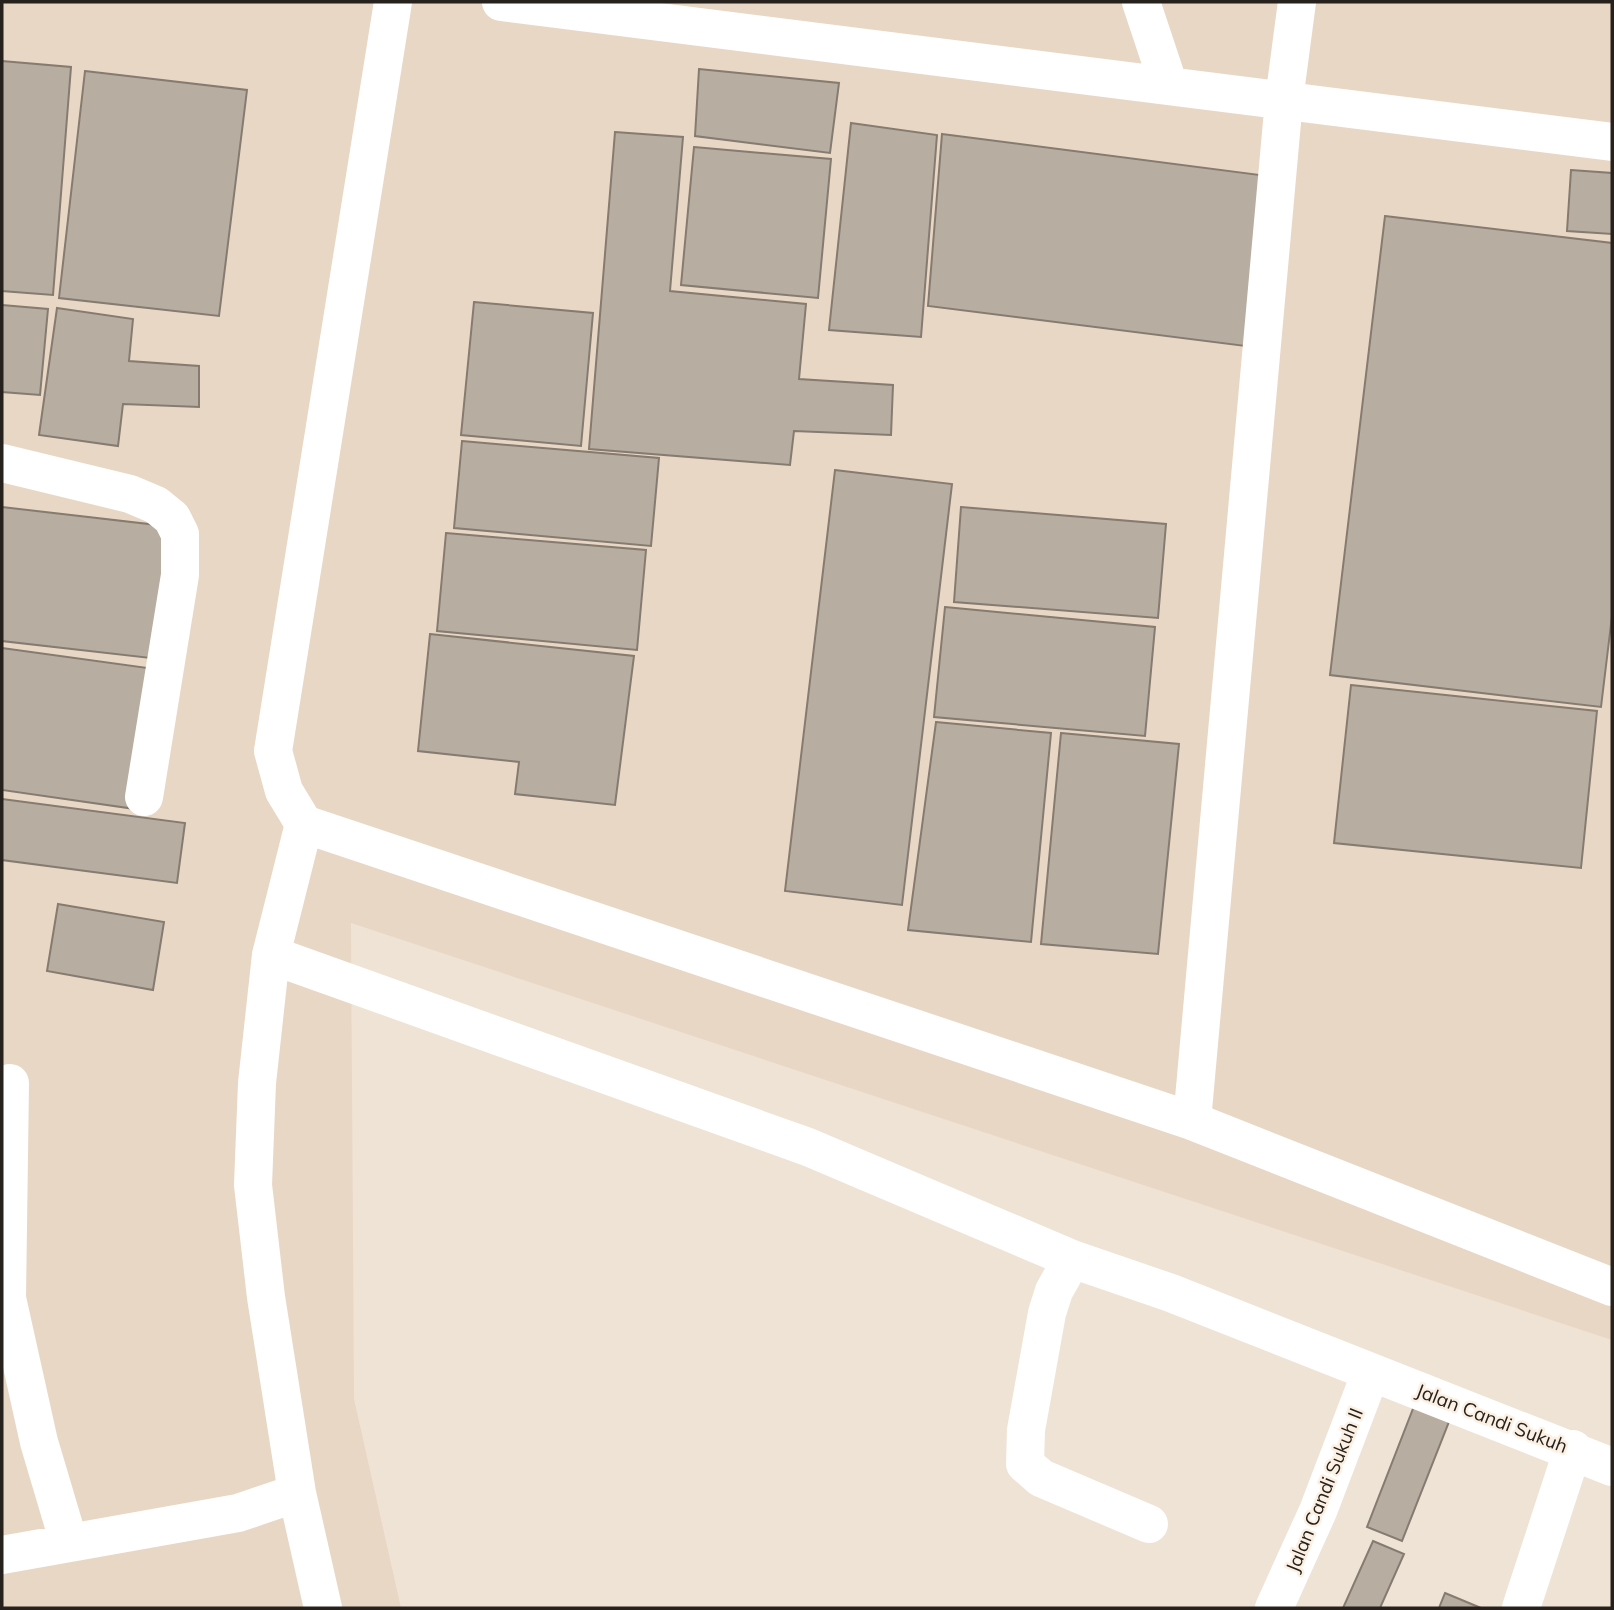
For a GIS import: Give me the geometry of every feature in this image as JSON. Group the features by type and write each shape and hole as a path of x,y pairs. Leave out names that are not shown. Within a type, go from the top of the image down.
{"street":[{"path":"393,2 273,751 284,792 304,824 1192,1121 1612,1287"},
{"path":"1141,2 1169,86"},
{"path":"1192,1121 1284,100 1297,2"},
{"path":"523,3 1612,142"},
{"path":"2,463 130,494 156,505 172,518 180,534 180,575 144,797"},
{"path":"304,824 271,955 257,1083 253,1185 266,1297 297,1493 323,1608"},
{"name":"Jalan Candi Sukuh","path":"271,955 808,1147 1072,1259 1171,1293 1612,1467"},
{"path":"10,1083 7,1298 39,1442 69,1543"},
{"path":"1072,1259 1054,1291 1047,1313 1039,1370 1026,1430 1026,1464 1041,1478 1149,1524"},
{"name":"Jalan Candi Sukuh II","path":"1274,1608 1318,1511 1371,1372"},
{"path":"1521,1608 1573,1450"},
{"path":"2,1555 238,1513 297,1493"}],"shaded area":[{"path":"2,2 1612,2 1612,1340 351,923 354,1399 401,1608 2,1608"}],"building":[{"path":"2,61 71,67 53,295 2,291"},
{"path":"699,69 839,83 830,153 695,136"},
{"path":"85,71 247,90 219,316 59,298"},
{"path":"851,123 937,135 921,337 829,330"},
{"path":"615,132 683,137 670,291 806,304 799,379 893,385 891,435 794,431 790,465 589,449"},
{"path":"942,134 1260,175 1245,346 928,306"},
{"path":"694,147 831,159 818,298 681,285"},
{"path":"1571,170 1612,173 1612,234 1567,231"},
{"path":"1385,216 1612,243 1612,616 1601,707 1330,675"},
{"path":"474,302 593,313 581,446 461,435"},
{"path":"2,305 48,309 40,395 2,392"},
{"path":"57,308 133,319 129,361 199,366 199,407 123,404 118,446 39,435"},
{"path":"462,441 659,458 651,546 454,528"},
{"path":"835,470 952,484 902,905 785,891"},
{"path":"2,507 174,527 159,659 2,641"},
{"path":"961,507 1166,524 1158,618 954,602"},
{"path":"446,533 646,550 637,650 437,631"},
{"path":"945,607 1155,627 1145,736 934,717"},
{"path":"430,634 634,656 615,805 515,794 519,762 418,751"},
{"path":"2,648 155,669 135,809 2,790"},
{"path":"1351,685 1597,711 1581,868 1334,843"},
{"path":"936,722 1051,733 1031,942 908,930"},
{"path":"1061,733 1179,744 1158,954 1041,944"},
{"path":"2,799 185,823 177,883 2,860"},
{"path":"58,904 164,922 153,990 47,971"},
{"path":"1416,1401 1452,1414 1402,1541 1367,1527"},
{"path":"1373,1541 1404,1554 1380,1608 1343,1608"},
{"path":"1445,1593 1481,1608 1439,1608"}]}
